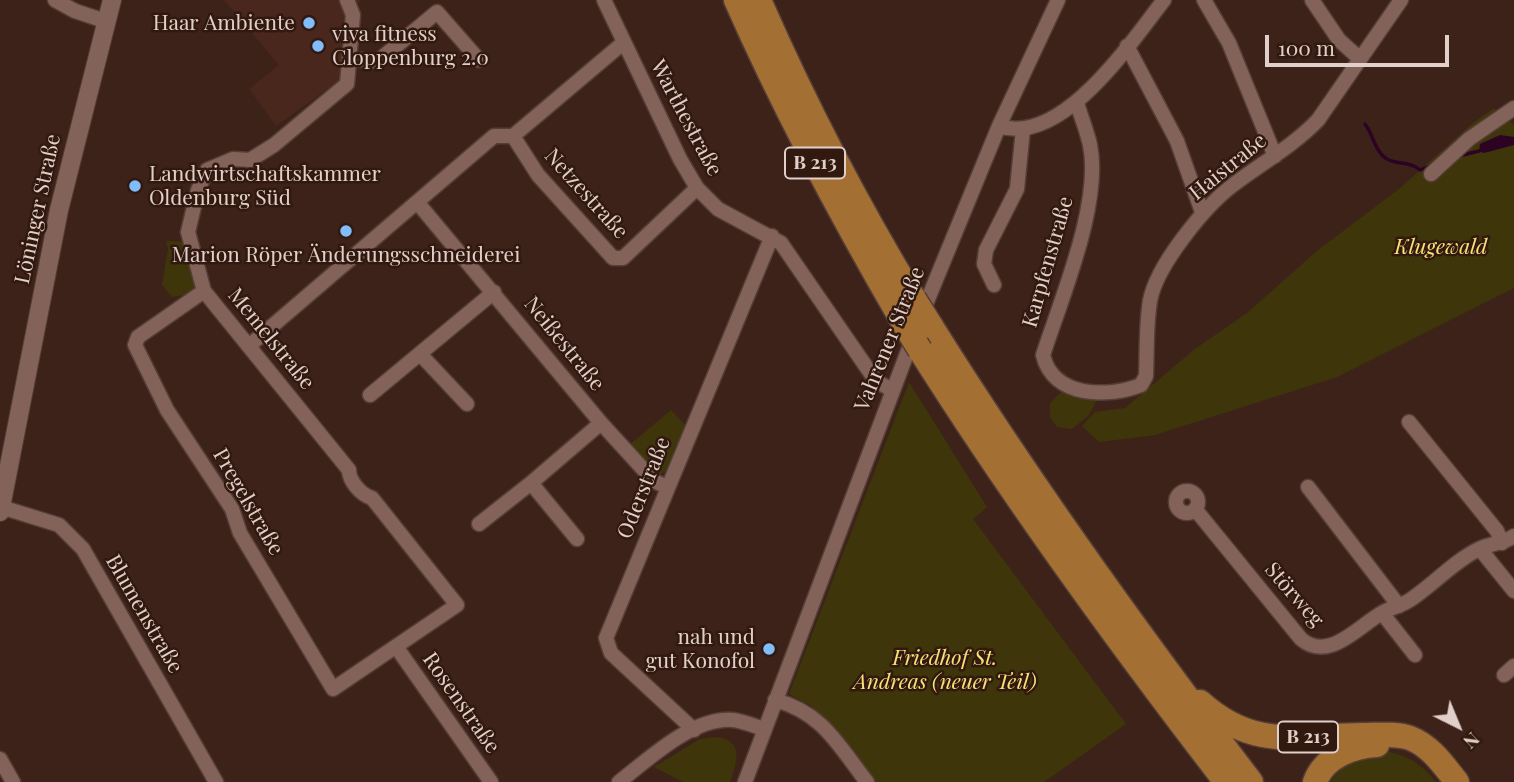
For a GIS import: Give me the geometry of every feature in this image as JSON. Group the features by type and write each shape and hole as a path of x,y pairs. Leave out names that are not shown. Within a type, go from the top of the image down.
{"highway":[{"name":"B 213","path":"736,0 764,64 833,198 903,322 1020,503 1158,677 1251,782"},
{"name":"B 213","path":"758,0 789,71 851,189 914,299 1226,782"},
{"name":"B 213","path":"1158,677 1156,715 1204,782"},
{"name":"B 213","path":"1158,677 1216,717 1269,739 1384,734 1410,738 1431,750 1455,782"},
{"name":"B 213","path":"1315,782 1331,761 1345,751 1363,746 1394,744 1436,765 1455,782"}],"street":[{"path":"55,0 75,11 105,21"},
{"name":"Löninger Straße","path":"0,510 59,210 111,0"},
{"name":"Memelstraße","path":"347,0 353,15 347,83 274,145 250,160 233,159 207,170 188,232 204,291 349,470 349,477 365,496 372,498 457,605 397,648"},
{"name":"Warthestraße","path":"604,0 680,159 697,188 718,209 772,236 791,255 876,382 892,390"},
{"name":"Vahrener Straße","path":"745,782 892,390 999,126 1058,0"},
{"path":"999,126 1023,129 1048,121 1077,103 1164,0"},
{"path":"1204,0 1229,43 1275,156"},
{"path":"1312,0 1339,40 1359,58"},
{"name":"Haistraße","path":"1049,381 1097,394 1116,393 1141,385 1146,376 1150,299 1176,249 1202,212 1318,120 1401,0"},
{"path":"351,59 378,61 437,12 479,60"},
{"path":"250,345 494,136 513,136 624,43"},
{"path":"1127,46 1178,141 1202,212"},
{"name":"Karpfenstraße","path":"1049,381 1043,355 1080,237 1091,186 1090,146 1077,103"},
{"path":"1431,174 1469,139 1514,108"},
{"path":"994,285 984,264 986,250 1017,189 1023,129"},
{"name":"Netzestraße","path":"513,136 538,175 612,258 623,258 697,188"},
{"name":"Neißestraße","path":"417,202 601,423 654,481 667,487"},
{"name":"Oderstraße","path":"694,730 607,646 606,638 772,236"},
{"name":"Pregelstraße","path":"204,291 138,337 135,345 167,410 232,509 240,533 333,689 397,648"},
{"name":"Neißestraße","path":"370,395 494,292"},
{"path":"420,354 467,404"},
{"name":"Störweg","path":"1409,422 1497,531 1508,539"},
{"name":"Neißestraße","path":"480,524 601,423"},
{"path":"531,483 576,539"},
{"path":"1308,487 1399,606"},
{"name":"Störweg","path":"1195,509 1308,645 1324,647 1342,642 1382,613 1399,606 1479,549 1508,539"},
{"name":"Blumenstraße","path":"0,510 59,525 83,549 216,782"},
{"path":"1479,549 1514,591"},
{"path":"1382,613 1415,655"},
{"name":"Rosenstraße","path":"397,648 491,782"},
{"path":"775,700 800,707 820,722 867,782"},
{"path":"619,782 694,730 733,720 764,729"},
{"path":"0,759 13,782"}],"shaded area":[{"path":"224,0 362,0 349,11 343,78 276,126 249,89 279,65"},
{"path":"1500,135 1514,137 1514,145 1484,153 1479,151 1480,144"}],"green space":[{"name":"Klugewald","path":"1494,108 1514,125 1514,288 1337,377 1155,435 1099,442 1082,426 1095,412 1125,408 1195,349 1247,313 1318,250 1399,189 1474,122"},
{"path":"166,241 188,242 199,292 172,297 162,285 168,249"},
{"name":"Friedhof St. Andreas (neuer Teil)","path":"909,382 987,507 973,519 1126,724 1044,782 875,782 811,706 789,694"},
{"path":"1063,390 1097,400 1089,415 1072,429 1057,427 1050,417 1050,403"},
{"path":"671,410 687,427 668,471 657,475 628,446"},
{"path":"715,737 731,742 735,747 735,767 730,782 683,782 654,767 700,739"},
{"path":"1377,750 1410,759 1436,782 1330,782 1354,754"}],"waterway":[{"path":"1365,124 1380,152 1387,159 1412,165 1420,170 1430,166"},
{"path":"1459,156 1479,151"}],"place":[{"name":"Haar Ambiente","path":"309,23"},
{"name":"viva fitness Cloppenburg 2.0","path":"318,46"},
{"name":"Landwirtschaftskammer Oldenburg Süd","path":"135,186"},
{"name":"Marion Röper Änderungsschneiderei","path":"346,231"},
{"name":"nah und gut Konofol","path":"769,649"}]}
